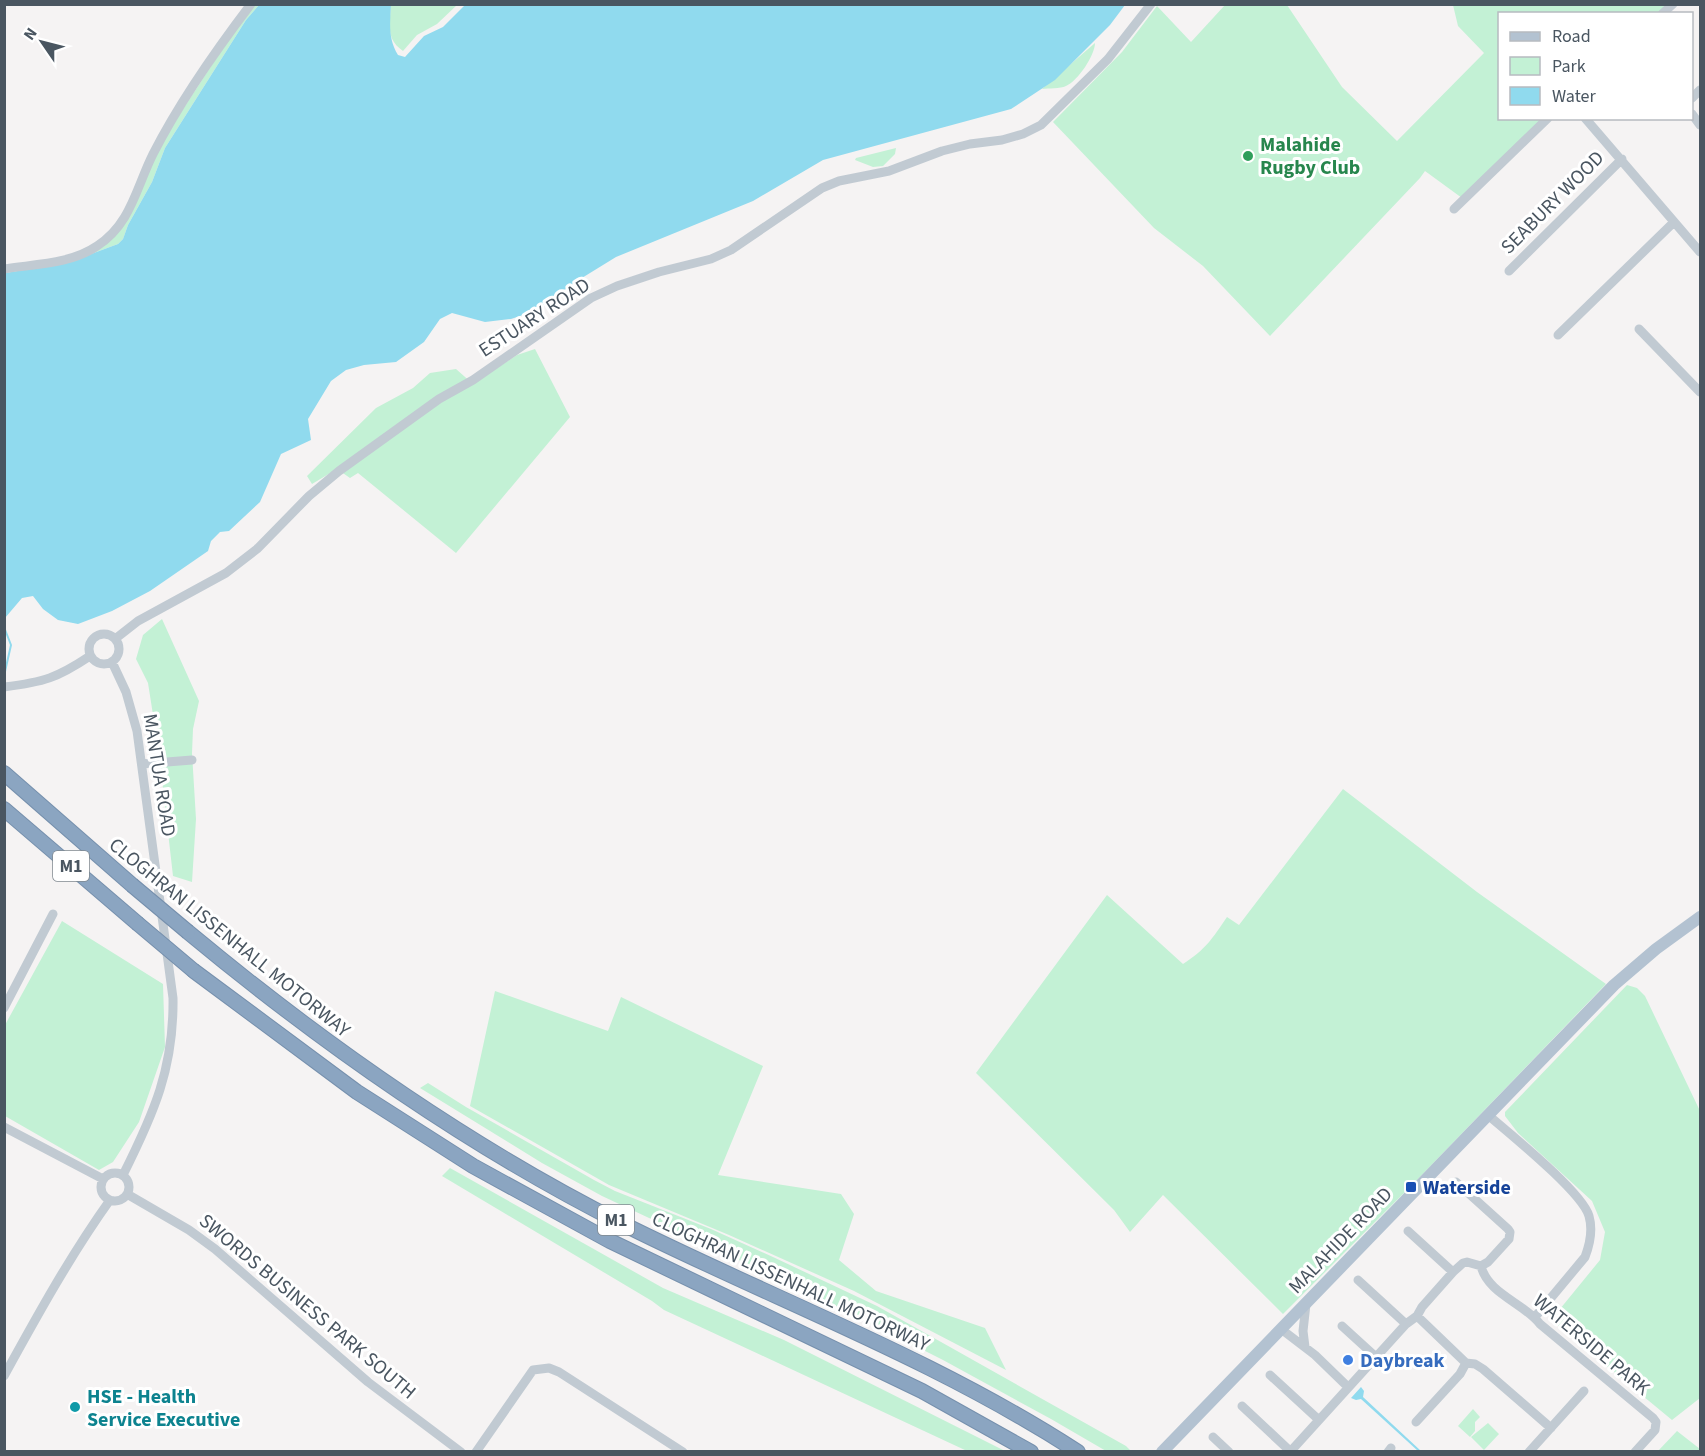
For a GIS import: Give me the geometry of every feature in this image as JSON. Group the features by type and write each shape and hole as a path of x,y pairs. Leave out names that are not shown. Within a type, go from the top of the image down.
{"highway":[{"name":"CLOGHRAN LISSENHALL MOTORWAY","path":"4,773 132,885 252,985 384,1083 533,1174 622,1224 908,1356 1078,1452"},
{"name":"CLOGHRAN LISSENHALL MOTORWAY","path":"4,809 194,970 357,1092 473,1166 610,1241 922,1391 1030,1452"}],"main road":[{"name":"MALAHIDE ROAD","path":"1162,1452 1595,1004 1628,972 1701,917"}],"street":[{"path":"4,269 80,255 96,247 113,234 128,214 153,155 180,109 225,38 251,4"},
{"name":"ESTUARY ROAD","path":"115,639 138,621 226,573 257,549 309,496 339,471 439,399 473,380 591,298 617,286 659,272 711,260 730,250 822,188 839,181 889,171 942,151 970,144 1002,140 1023,134 1041,125 1108,59 1151,4"},
{"path":"1454,209 1546,120"},
{"path":"1587,120 1701,252"},
{"name":"SEABURY WOOD","path":"1509,271 1622,159"},
{"path":"1558,335 1674,222"},
{"path":"1639,329 1701,392"},
{"path":"107,634 118,644 118,654 112,662 97,663 90,656 89,646 97,635 107,634"},
{"path":"4,687 43,682 64,673 90,656"},
{"name":"MANTUA ROAD","path":"112,662 126,692 137,730 173,998 173,1029 164,1080 123,1175"},
{"path":"142,764 192,760"},
{"path":"4,1008 53,914"},
{"path":"1488,1115 1578,1197 1589,1217 1590,1246 1585,1257 1535,1317"},
{"path":"4,1127 103,1179"},
{"path":"114,1172 123,1175 129,1183 127,1194 117,1201 110,1200 102,1191 103,1179 114,1172"},
{"path":"1242,1406 1290,1451 1406,1324 1417,1316 1422,1307 1453,1272 1463,1263 1481,1266 1488,1262 1509,1239 1510,1232 1456,1182"},
{"name":"SWORDS BUSINESS PARK SOUTH","path":"127,1194 189,1230 215,1249 368,1382 461,1452"},
{"path":"4,1376 59,1278 93,1222 110,1200"},
{"path":"1408,1232 1453,1272"},
{"name":"WATERSIDE PARK","path":"1481,1266 1484,1276 1492,1284 1535,1317 1540,1324 1656,1422 1655,1430 1635,1452"},
{"path":"1358,1280 1406,1324"},
{"path":"1305,1347 1302,1337 1306,1304"},
{"path":"1417,1316 1466,1363 1475,1364 1483,1369 1551,1428"},
{"path":"1342,1326 1376,1357"},
{"path":"1281,1329 1305,1347 1348,1387"},
{"path":"1416,1422 1460,1374 1466,1363"},
{"path":"476,1452 533,1370 549,1368 559,1372 683,1452"},
{"path":"1270,1375 1319,1420"},
{"path":"1529,1452 1584,1391"},
{"path":"1213,1437 1229,1452"}],"green space":[{"path":"251,5 259,5 246,20 165,148 152,182 128,225 123,239 118,244 67,263 62,260 113,234 153,155"},
{"path":"391,5 457,5 437,24 417,35 403,51 391,36"},
{"name":"Malahide Rugby Club","path":"1225,5 1287,5 1342,87 1397,141 1484,53 1458,26 1453,5 1669,5 1658,12 1498,12 1498,120 1543,120 1462,198 1425,171 1270,336 1203,266 1154,228 1053,122 1122,52 1157,6 1191,42"},
{"path":"1095,43 1089,61 1071,83 1061,88 1042,89"},
{"path":"896,148 895,154 883,166 873,167 855,160 856,158"},
{"path":"535,349 570,417 456,553 358,473 350,478 337,469 312,484 307,476 376,408 413,388 430,373 456,369 473,384 517,355"},
{"path":"162,619 199,701 193,729 192,753 196,819 192,882 173,876 159,753 148,683 136,659 143,635"},
{"path":"1343,789 1477,892 1606,984 1415,1182 1283,1314 1163,1195 1130,1232 1114,1210 976,1073 1107,895 1183,964 1208,943 1227,917 1239,925"},
{"path":"62,921 163,984 165,1047 139,1122 113,1162 99,1170 5,1116 5,1025"},
{"path":"1627,985 1637,988 1645,996 1700,1111 1700,1398 1672,1420 1551,1320 1600,1260 1605,1232 1592,1201 1518,1133 1505,1116 1505,1112"},
{"path":"495,991 608,1031 621,997 763,1066 718,1175 841,1194 854,1214 839,1260 876,1291 985,1328 1006,1370 854,1291 609,1185 470,1106"},
{"path":"428,1083 615,1191 711,1229 877,1306 1126,1446 1131,1451 1106,1451 943,1360 820,1298 602,1196 542,1163 420,1088"},
{"path":"450,1168 663,1288 784,1340 1005,1451 967,1451 664,1310 442,1176"},
{"path":"1473,1409 1480,1417 1475,1422 1475,1431 1470,1437 1458,1426"},
{"path":"1488,1423 1499,1434 1484,1450 1471,1437"},
{"path":"1677,1431 1700,1449 1700,1451 1658,1451"}],"water":[{"path":"259,5 391,5 390,31 393,43 398,55 405,57 424,36 443,27 465,5 1125,5 1110,25 1055,80 1011,109 823,160 753,201 616,257 535,311 511,319 485,322 452,313 440,319 424,342 396,362 364,365 346,370 331,381 308,419 311,440 281,454 260,502 229,531 220,532 211,541 208,551 150,591 112,611 78,624 58,620 43,609 33,596 22,598 5,618 5,273 67,263 118,244 123,239 128,225 152,182 165,148 246,20"},
{"path":"1361,1387 1364,1391 1363,1397 1421,1451 1418,1451 1361,1399 1351,1398"}],"waterway":[{"path":"4,627 11,645 4,676"}],"place":[{"name":"Malahide Rugby Club","path":"1248,156"},
{"name":"Waterside","path":"1411,1187"},
{"name":"Daybreak","path":"1348,1360"},
{"name":"HSE - Health Service Executive","path":"75,1407"}]}
